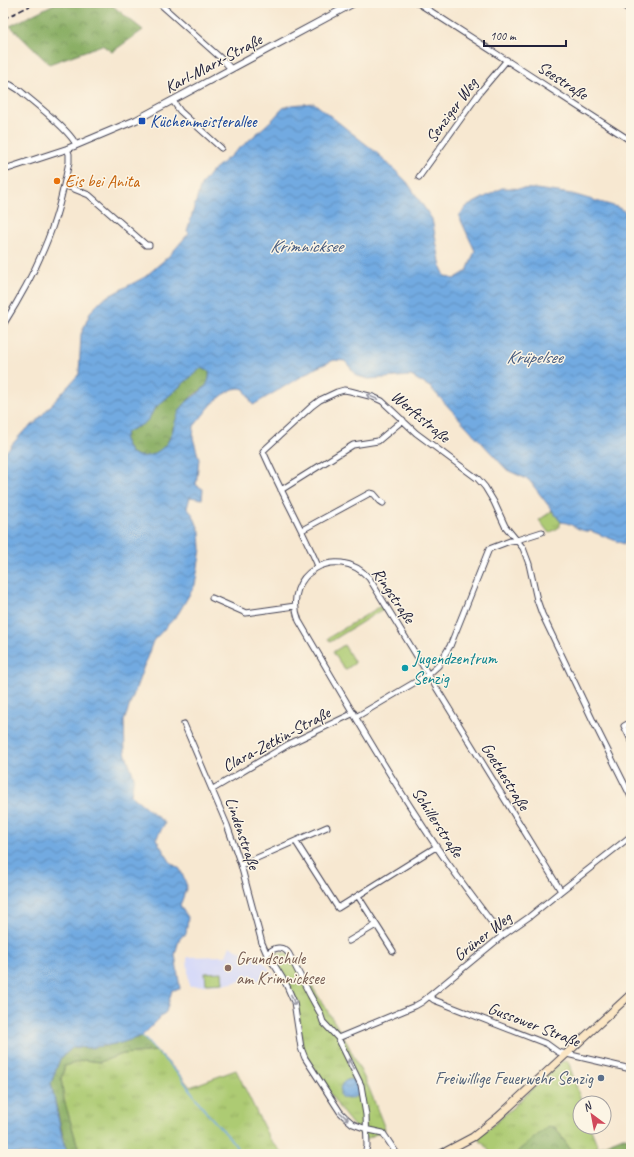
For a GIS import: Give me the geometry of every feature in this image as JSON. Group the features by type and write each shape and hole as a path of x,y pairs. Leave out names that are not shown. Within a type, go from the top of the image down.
{"main road":[{"path":"440,1154 473,1137 498,1117 631,994"}],"street":[{"path":"159,3 231,69"},
{"name":"Karl-Marx-Straße","path":"3,170 67,149 136,120 354,3"},
{"name":"Seestraße","path":"418,3 631,141"},
{"path":"620,3 631,11"},
{"name":"Senziger Weg","path":"419,177 480,92 507,60"},
{"path":"3,83 11,85 19,90 62,127 76,145"},
{"path":"173,101 180,111 221,148"},
{"path":"3,325 5,318 40,258 56,219 69,162 69,154 67,149"},
{"path":"64,185 89,195 149,245"},
{"name":"Werftstraße","path":"281,490 263,451 320,400 344,390 373,397 382,401 426,441 478,479 492,497 505,526 523,548 529,564 539,607 547,626 631,798"},
{"path":"355,715 299,621 295,606 296,592 300,583 318,566 302,530 281,490 353,446 378,441 403,420"},
{"path":"302,530 370,493 374,494 380,501 383,502"},
{"path":"429,674 438,666 450,646 489,549 510,541 542,532"},
{"name":"Ringstraße","path":"318,566 334,562 345,563 364,573 429,674"},
{"path":"212,598 246,613 295,606"},
{"name":"Clara-Zetkin-Straße","path":"213,789 289,744 355,715 429,674"},
{"name":"Goethestraße","path":"429,674 461,729 561,890"},
{"name":"Schillerstraße","path":"355,715 436,846 461,883 502,936"},
{"path":"631,722 624,726 631,740"},
{"name":"Lindenstraße","path":"184,724 213,789 227,825 262,943 267,954 286,984 294,1002 301,1048 305,1058 340,1112 353,1124 383,1133 397,1154"},
{"path":"240,865 296,842 327,826"},
{"name":"Grüner Weg","path":"338,1038 415,1006 502,936 529,917 561,890 631,836"},
{"path":"296,842 338,908 436,846"},
{"path":"358,896 393,951"},
{"path":"349,941 376,924"},
{"path":"267,954 272,949 279,947 286,949 320,1013 323,1022 338,1038 361,1085 366,1115 368,1146 365,1154"},
{"name":"Gussower Straße","path":"429,996 434,1000 547,1044 558,1052 631,1069"}],"shaded area":[{"name":"Grundschule am Krimnicksee","path":"230,946 263,961 274,975 255,981 245,980 227,984 189,986 187,957 226,956"}],"green space":[{"path":"56,3 109,3 143,30 112,52 102,45 49,64 10,26"},
{"path":"201,368 209,371 208,382 204,388 189,399 185,404 164,447 147,456 138,456 130,452 124,440 126,433 145,422 154,409"},
{"path":"552,511 561,522 558,528 549,533 539,520"},
{"path":"381,606 383,609 330,642 328,638"},
{"path":"344,645 355,663 345,670 333,652"},
{"path":"278,952 293,956 345,1039 369,1088 385,1129 365,1140 340,1109 303,1051 296,1003 272,953"},
{"path":"222,972 223,983 206,984 205,973"},
{"path":"142,1036 157,1051 123,1054 100,1062 84,1060 65,1066 61,1078 64,1100 80,1154 68,1154 51,1083 60,1059 73,1047 100,1046"},
{"path":"157,1051 190,1087 236,1070 269,1138 283,1154 80,1154 64,1100 61,1078 65,1066 84,1060 100,1062 123,1054"},
{"path":"568,1061 579,1095 572,1095 572,1135 593,1135 598,1147 584,1153 570,1149 555,1127 519,1150 518,1154 492,1154 477,1137 496,1123 561,1062"},
{"path":"549,1126 555,1127 570,1149 584,1153 623,1137 631,1138 631,1154 518,1154 519,1150"}],"water":[{"name":"Krimnicksee","path":"314,103 377,153 407,182 432,219 441,267 445,276 454,279 467,271 475,251 459,216 466,207 502,188 536,189 572,194 617,207 631,215 631,547 629,539 625,539 624,544 591,531 579,529 565,522 561,522 529,480 507,470 430,387 411,376 369,379 357,376 345,361 334,360 316,368 253,405 244,389 240,388 233,389 212,404 194,426 193,438 199,459 196,485 203,489 202,499 190,497 187,508 193,515 200,532 201,549 195,585 178,614 153,641 124,721 125,752 134,777 131,795 165,823 156,839 171,863 180,869 187,886 180,906 188,917 186,934 180,937 175,954 180,989 172,990 166,1012 142,1036 121,1043 90,1048 73,1047 60,1059 51,1083 63,1141 68,1154 3,1154 3,455 23,432 35,423 79,374 81,334 91,311 103,299 145,277 170,255 189,233 187,231 201,185 211,172 273,119 283,108 291,105","holes":["201,368 209,371 207,383 183,406 179,412 170,438 166,444 161,449 147,456 138,456 130,452 124,440 126,433 145,423 154,409"]},
{"path":"350,1079 356,1082 360,1090 357,1096 349,1099 342,1098 340,1095 340,1089 345,1082"}],"waterway":[{"path":"142,1036 180,1076 206,1112 242,1154"}],"railway":[{"path":"3,19 36,3"}],"place":[{"name":"Küchenmeisterallee","path":"142,121"},
{"name":"Eis bei Anita","path":"57,181"},
{"name":"Jugendzentrum Senzig","path":"405,668"},
{"name":"Grundschule am Krimnicksee","path":"228,968"},
{"name":"Freiwillige Feuerwehr Senzig","path":"601,1078"}],"water label":[{"name":"Krüpelsee","path":"534,357"}]}
